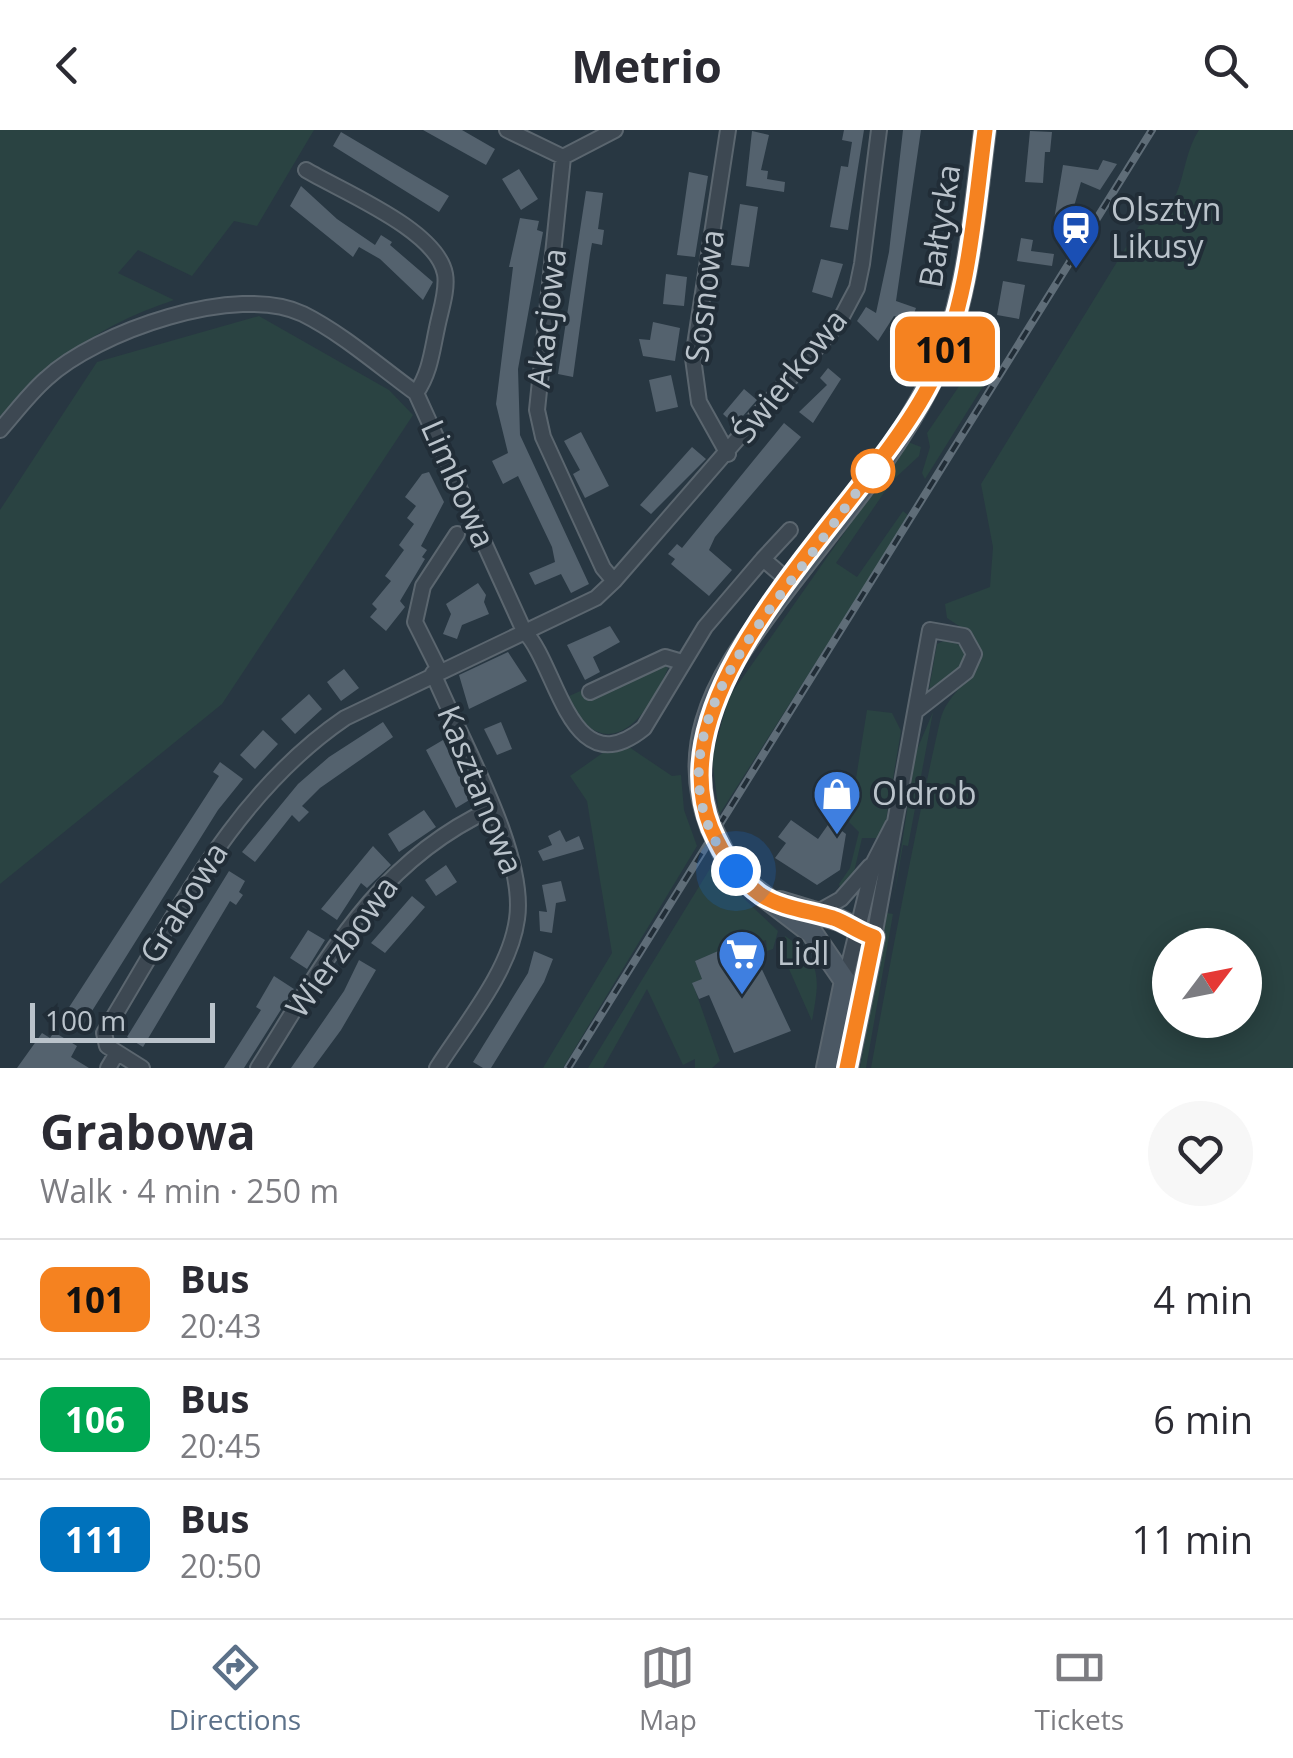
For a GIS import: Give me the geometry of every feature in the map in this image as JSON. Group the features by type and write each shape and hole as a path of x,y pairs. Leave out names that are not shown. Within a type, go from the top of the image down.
{"main road":[{"name":"Bałtycka","path":"845,981 814,923 764,897 724,854 711,827 699,765 709,713 740,652 901,432 941,360 960,298 985,130"},
{"path":"814,923 866,935 847,1068"},
{"path":"827,1068 845,981"}],"street":[{"path":"508,130 563,157 615,130"},
{"name":"Sosnowa","path":"728,130 692,358 700,402 728,454"},
{"name":"Świerkowa","path":"614,581 839,322 857,288 879,130"},
{"name":"Akacjowa","path":"563,157 537,410 543,437 603,568 614,581"},
{"name":"Limbowa","path":"306,170 420,236 446,276 427,377 416,393 524,631"},
{"path":"0,430 47,378 104,340 221,304 244,302 301,313 416,393"},
{"path":"524,631 535,644 568,716 584,735 597,741 621,742 644,728 682,662 790,530"},
{"name":"Kasztanowa","path":"437,1068 506,957 517,921 519,890 512,855 415,622 423,586 457,534"},
{"path":"763,559 790,582"},
{"name":"Grabowa","path":"117,1053 107,1046 104,1033 213,853 257,794 310,742 345,718 436,672 596,598 614,581"},
{"path":"845,981 866,935 896,820 930,630 964,636 972,648 973,661 966,672 916,712"},
{"path":"590,692 665,656 682,662"},
{"name":"Wierzbowa","path":"258,1068 372,894 400,868 492,809"},
{"path":"814,923 874,862 896,820"},
{"path":"866,935 874,862"},
{"path":"108,1068 117,1053 142,1068"}],"green space":[{"path":"0,130 314,130 257,226 234,221 192,276 138,250 118,273 174,300 121,322 79,346 0,416"},
{"path":"1199,130 1293,130 1293,1068 871,1068 940,721 976,662 974,636 947,618 945,604 990,587 993,547 981,484 1139,226 1167,209 1180,186"},
{"path":"259,316 389,390 413,415 222,704 0,884 0,510 97,362"},
{"path":"975,363 992,372 925,479 922,473 930,447 927,433"},
{"path":"908,442 921,447 919,456 892,481 836,563 857,577 903,511 909,516 719,815 712,757 729,697"},
{"path":"949,638 965,650 963,666 929,689 937,644"},
{"path":"664,665 668,668 649,705 624,730 610,734 595,731 581,719 567,697 587,688 593,698"},
{"path":"867,710 892,713 901,731 883,838 862,838 854,872 841,892 839,884 850,868 859,832 849,822"},
{"path":"933,712 908,846 903,845 893,902 916,752"},
{"path":"629,747 672,776 681,775 684,810 697,846 563,1068 543,1068 612,953 587,801 570,776 604,752"},
{"path":"711,867 778,931 773,949 767,951 766,940 750,947 758,954 746,960 738,943 695,961 702,979 693,984 720,1061 712,1068 695,1068 695,1059 683,1065 647,989 603,1068 588,1068"},
{"path":"887,913 893,914 866,1068 860,1068"},
{"path":"785,936 813,963 817,983 812,1021 781,951"}],"building":[{"path":"423,130 462,130 495,149 486,165"},
{"path":"844,130 864,130 848,230 830,227 841,166 848,167 852,142 842,140"},
{"path":"903,130 921,130 896,301 916,308 911,322 894,316 878,341 857,321 866,307 876,313 889,252"},
{"path":"752,131 769,135 761,170 768,171 767,179 785,182 784,192 746,186"},
{"path":"1030,131 1052,132 1050,152 1045,152 1043,183 1025,182"},
{"path":"341,132 449,196 439,212 333,146"},
{"path":"1103,160 1117,164 1100,190 1081,182 1073,210 1062,227 1053,226 1063,165 1098,170"},
{"path":"519,169 538,199 521,210 502,179"},
{"path":"689,172 708,176 695,257 677,255"},
{"path":"301,186 337,219 375,245 381,235 392,242 390,245 433,282 423,300 380,259 359,247 353,257 290,206"},
{"path":"586,191 603,193 598,229 604,230 602,245 592,243 573,377 558,374"},
{"path":"740,204 758,207 749,267 731,265"},
{"path":"520,218 539,221 537,230 543,232 518,369 520,435 589,584 571,593 561,574 535,585 529,573 555,562 552,547 518,476 503,484 492,461 508,453 496,404 513,267 509,267"},
{"path":"1021,238 1033,240 1031,251 1054,254 1052,266 1017,261"},
{"path":"821,259 843,264 832,298 812,292"},
{"path":"666,274 687,277 684,306 663,304"},
{"path":"1003,281 1025,285 1019,319 997,315"},
{"path":"653,322 680,328 675,361 643,356 639,339 650,340"},
{"path":"828,368 841,379 813,423 799,412 827,385 820,378"},
{"path":"671,375 678,407 656,412 649,380"},
{"path":"744,389 757,400 735,425 723,414"},
{"path":"784,423 801,437 715,537 709,550 732,570 709,596 671,564 675,559 668,554 677,544 682,548"},
{"path":"581,432 609,486 585,498 573,474 580,470 564,441"},
{"path":"692,447 706,459 651,514 640,505"},
{"path":"429,472 444,502 421,546 427,550 422,557 425,559 400,601 405,607 386,631 370,617 377,609 372,604 391,581 385,576 404,550 399,545 414,524 407,518 416,506 405,497 422,474"},
{"path":"478,583 486,595 484,602 489,614 462,625 457,639 443,634 451,614 446,604"},
{"path":"610,626 620,642 593,657 600,672 585,680 567,645"},
{"path":"508,652 527,681 469,709 459,675"},
{"path":"344,669 359,688 341,701 327,682"},
{"path":"309,694 322,709 295,734 281,719"},
{"path":"383,722 393,737 320,788 302,806 309,812 299,822 292,815 255,862 242,852 298,784 329,757"},
{"path":"501,722 512,749 497,755 484,729"},
{"path":"263,730 278,744 255,769 240,755"},
{"path":"443,740 471,799 456,808 426,750"},
{"path":"220,762 243,779 218,810 82,1027 64,1015 219,776 213,772"},
{"path":"424,810 436,827 399,852 388,834"},
{"path":"791,820 818,839 830,822 846,834 840,870 817,885 775,858 786,843 778,837"},
{"path":"560,830 566,842 579,836 584,849 543,861 538,851 552,845 548,836"},
{"path":"373,846 391,865 367,888 361,883 337,920 321,909"},
{"path":"446,865 457,882 436,896 425,880"},
{"path":"229,871 245,881 239,892 243,895 236,905 230,901 143,1047 127,1037"},
{"path":"561,881 566,901 556,903 552,933 540,931 539,911 547,912 542,885"},
{"path":"412,896 425,907 385,953 371,943"},
{"path":"308,930 325,940 307,969 290,958"},
{"name":"Lidl","path":"739,942 748,963 757,959 791,1031 734,1053 709,995 699,999 692,983 702,979 695,961"},
{"path":"534,951 553,959 544,982 491,1068 483,1068 473,1062 528,973"},
{"path":"359,960 376,970 341,1030 313,1068 291,1068 344,991"},
{"path":"274,976 294,989 244,1068 224,1068 261,1010 256,1007"},
{"path":"54,1032 77,1046 71,1057 89,1068 17,1068 42,1033 50,1038"}],"railway":[{"path":"568,1068 1152,130"}],"bus line":[{"name":"101","path":"847,1068 874,937 838,920 764,897 741,876 724,854 708,820 700,782 700,749 712,703 740,652 901,432 941,360 960,298 985,130"}],"place":[{"name":"Olsztyn Likusy","path":"1076,270"},
{"name":"Oldrob","path":"837,836"},
{"name":"Lidl","path":"742,996"}],"route":[{"path":"736,871 717,840 702,798 700,757 709,713 748,639 873,471"}]}
